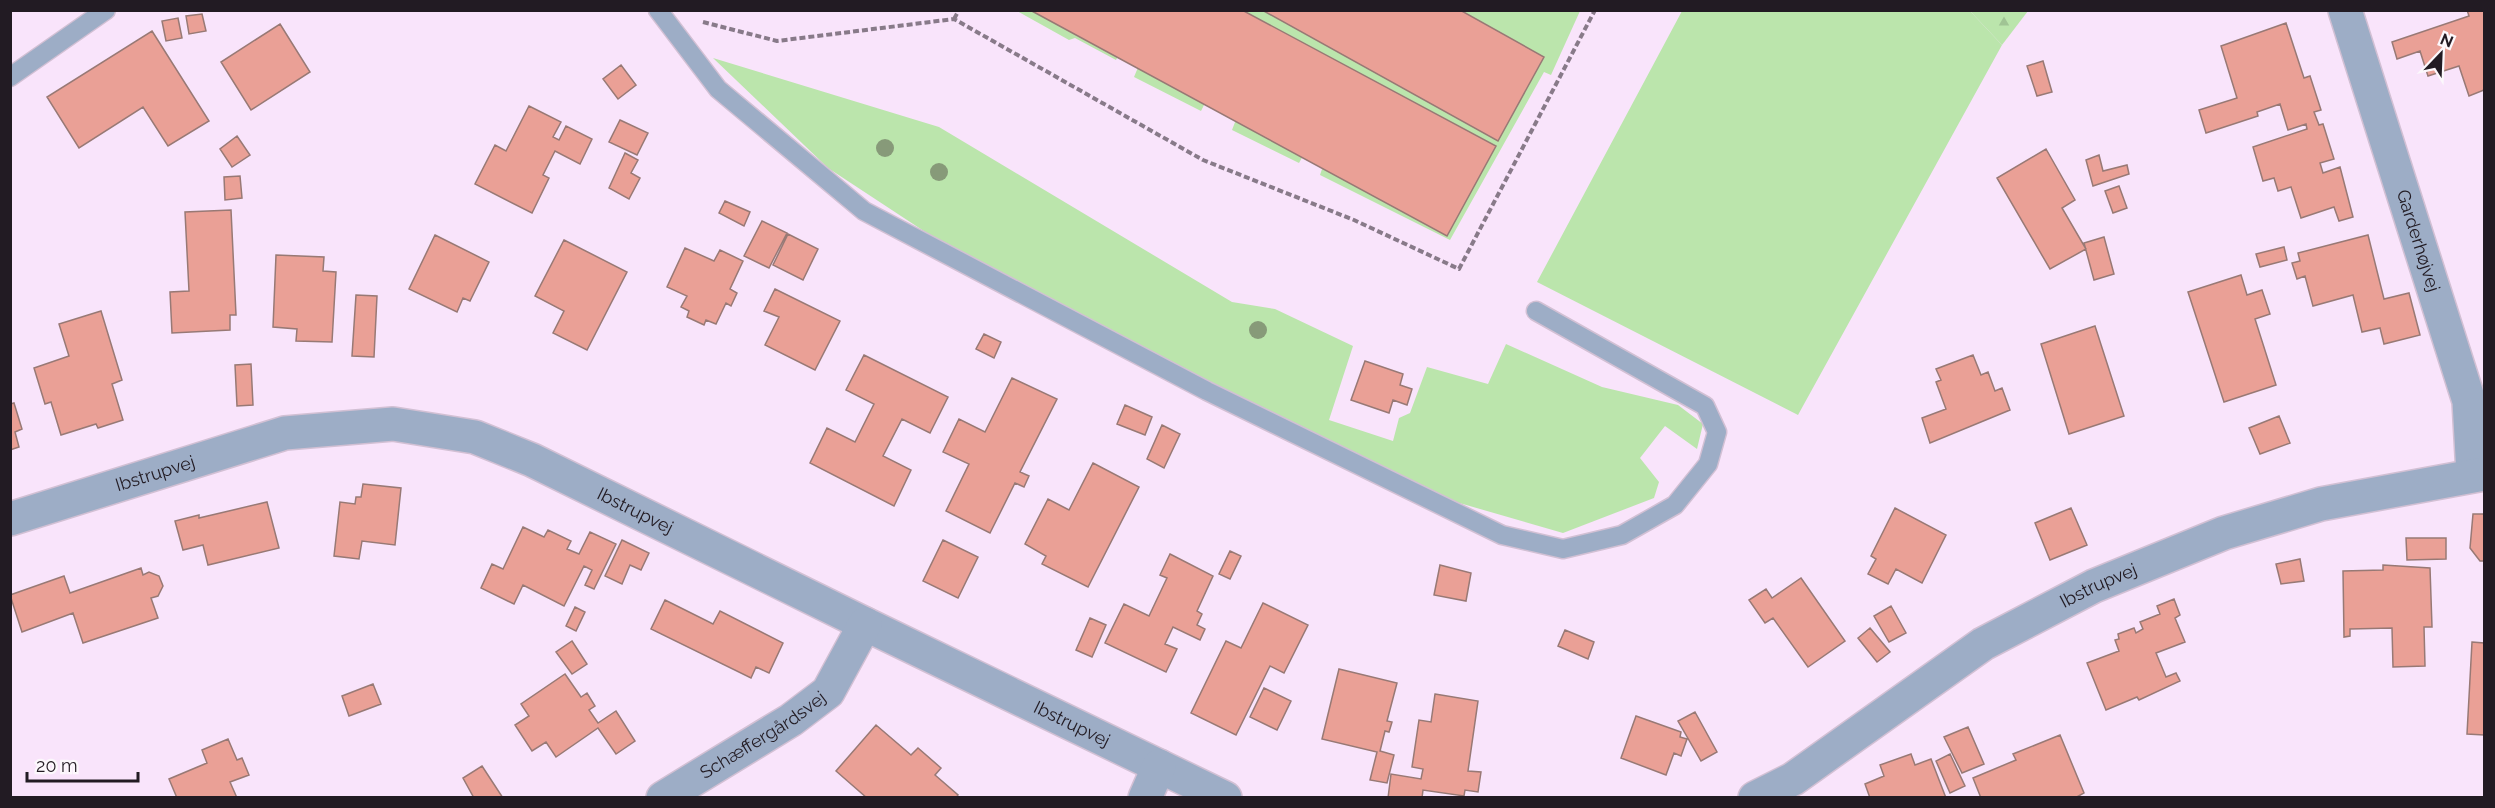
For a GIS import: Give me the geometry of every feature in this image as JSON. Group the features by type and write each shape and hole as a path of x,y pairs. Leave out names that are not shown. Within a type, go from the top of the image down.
{"street":[{"name":"Garderhøjvej","path":"2345,10 2469,401 2479,474"},
{"name":"Ibstrupvej","path":"10,519 285,433 393,424 475,437 532,460 1225,798"},
{"name":"Ibstrupvej","path":"1755,798 1793,779 1983,644 2094,586 2224,533 2321,504 2479,474"},
{"name":"Schæffergårdsvej","path":"663,798 791,720 828,692 865,624"},
{"path":"1145,798 1159,766"}],"lane":[{"path":"10,77 106,10"},
{"path":"658,10 718,89 864,211 1217,396 1502,535 1563,549 1622,535 1675,505 1708,464 1717,432 1705,406 1536,311"}],"path":[{"path":"954,19 959,10"},
{"path":"696,20 777,41 954,19 1203,160 1354,220 1459,269 1595,10"}],"green space":[{"path":"1017,11 1580,11 1551,75 1544,72 1450,240 1320,175 1323,166 1304,154 1299,163 1232,130 1237,117 1207,99 1201,111 1134,77 1139,65 1119,54 1116,60 1075,38 1069,40"},
{"path":"1682,11 1970,11 2002,45 1798,415 1537,282"},
{"path":"1970,11 2028,11 2002,45"},
{"path":"713,58 939,127 1232,302 1275,309 1353,346 1329,420 1393,441 1399,418 1410,413 1427,367 1488,384 1506,344 1602,387 1678,405 1703,424 1697,449 1665,426 1640,458 1659,482 1654,498 1563,533 1449,500 1327,446 942,243 828,168"}],"building":[{"path":"1030,10 1242,10 1496,146 1447,236"},
{"path":"1262,10 1460,10 1544,57 1498,141"},
{"path":"2467,10 2484,10 2484,90 2469,96 2459,66 2428,76 2420,51 2397,59 2392,42 2469,16"},
{"path":"202,14 206,31 189,34 186,16"},
{"path":"178,18 182,38 166,41 162,21"},
{"path":"2286,23 2304,78 2310,76 2321,110 2314,112 2319,125 2323,124 2334,159 2320,163 2323,173 2340,167 2353,217 2339,221 2334,207 2301,218 2291,187 2278,191 2274,178 2263,181 2253,147 2307,129 2306,124 2288,130 2280,104 2257,112 2258,116 2206,133 2199,110 2237,98 2221,46"},
{"path":"280,24 310,72 251,110 221,62"},
{"path":"152,31 209,121 168,146 143,107 79,148 47,97"},
{"path":"2043,61 2052,92 2037,96 2027,66"},
{"path":"621,65 636,85 618,99 603,79"},
{"path":"529,106 561,122 553,137 559,140 566,126 592,139 580,164 555,151 543,175 549,178 532,213 475,184 495,145 506,151"},
{"path":"620,120 648,133 637,155 609,142"},
{"path":"237,136 250,155 232,167 220,149"},
{"path":"2046,149 2075,200 2062,208 2086,249 2050,269 1997,178"},
{"path":"625,153 638,160 631,173 640,178 629,199 609,188"},
{"path":"2099,155 2103,171 2127,165 2129,174 2093,186 2086,160"},
{"path":"240,176 242,198 225,200 224,177"},
{"path":"2119,186 2127,208 2113,213 2105,191"},
{"path":"725,201 750,212 744,226 719,213"},
{"path":"231,210 236,315 230,315 230,330 172,333 170,292 189,291 185,212"},
{"path":"762,221 787,233 769,268 744,256"},
{"path":"788,234 818,249 803,280 773,265"},
{"path":"435,235 489,262 470,301 463,298 457,312 409,289"},
{"path":"2368,235 2384,299 2409,293 2420,335 2384,344 2380,328 2362,332 2353,295 2313,306 2305,276 2297,279 2292,263 2300,261 2298,253"},
{"path":"2104,237 2114,274 2094,280 2084,243"},
{"path":"564,240 627,272 587,350 553,333 564,311 535,296"},
{"path":"2284,247 2287,260 2260,267 2256,254"},
{"path":"685,248 714,261 720,250 743,261 730,289 737,293 731,306 726,303 716,324 706,320 704,325 687,317 689,311 681,307 687,296 667,287"},
{"path":"276,255 324,257 323,271 336,272 332,342 296,341 297,329 273,327"},
{"path":"2241,275 2247,295 2262,290 2270,314 2255,319 2276,385 2224,402 2188,292"},
{"path":"775,289 840,321 815,370 765,345 779,317 764,311"},
{"path":"356,295 377,296 374,357 352,356"},
{"path":"101,311 122,380 112,384 123,420 98,428 96,424 61,435 51,402 45,404 34,368 69,356 59,324"},
{"path":"2095,326 2124,416 2069,434 2041,344"},
{"path":"984,334 1001,342 994,358 976,349"},
{"path":"864,355 948,397 930,433 902,419 883,456 911,470 894,506 810,463 827,428 855,442 874,404 846,390"},
{"path":"1973,355 1981,375 1988,372 1995,391 2002,388 2010,410 1930,443 1922,418 1946,409 1936,382 1941,380 1936,369"},
{"path":"1365,361 1403,374 1400,385 1412,389 1407,405 1393,400 1389,413 1351,400"},
{"path":"251,364 253,405 237,406 235,365"},
{"path":"1012,378 1057,399 1020,472 1029,476 1024,487 1015,483 990,533 946,511 969,464 943,452 959,419 985,432"},
{"path":"14,403 22,429 15,432 19,447 10,450 10,404"},
{"path":"1125,405 1152,417 1145,435 1117,424"},
{"path":"2279,416 2290,443 2260,454 2249,428"},
{"path":"1162,425 1180,434 1164,468 1147,459"},
{"path":"1093,463 1139,487 1088,587 1042,564 1046,556 1025,544 1048,499 1069,510"},
{"path":"363,484 401,488 395,545 362,541 359,559 334,556 340,502 355,504 356,497 361,497"},
{"path":"267,502 279,548 208,565 203,545 183,550 175,521 199,515 199,518"},
{"path":"1895,508 1946,535 1922,583 1896,569 1888,584 1868,574 1876,559 1871,556"},
{"path":"2071,508 2087,545 2050,560 2035,523"},
{"path":"2473,514 2484,514 2484,561 2480,561 2470,548"},
{"path":"523,527 544,537 548,530 571,541 567,549 579,554 590,532 616,544 594,589 585,585 592,570 584,566 564,606 523,585 514,604 481,588 492,564 503,569"},
{"path":"2406,538 2446,538 2446,559 2407,560"},
{"path":"622,540 649,553 641,570 630,565 622,584 605,576"},
{"path":"943,540 978,557 958,598 923,581"},
{"path":"1230,551 1241,556 1230,579 1219,574"},
{"path":"1170,554 1213,576 1197,611 1202,614 1197,625 1205,629 1200,640 1173,627 1165,644 1177,649 1166,672 1105,643 1124,604 1149,616 1167,578 1160,575"},
{"path":"2300,559 2304,581 2281,584 2276,564"},
{"path":"1440,565 1471,573 1466,601 1434,595"},
{"path":"2383,565 2430,568 2432,627 2424,627 2425,666 2393,667 2392,628 2350,629 2350,636 2344,637 2343,571 2383,570"},
{"path":"141,568 143,575 149,572 159,576 163,586 158,596 151,598 158,618 83,643 73,613 22,632 10,595 64,576 70,593"},
{"path":"1801,578 1845,641 1808,667 1773,618 1765,623 1749,600 1766,589 1772,598"},
{"path":"2174,599 2180,615 2175,618 2185,642 2156,653 2166,677 2176,673 2180,681 2139,700 2137,697 2106,710 2087,663 2119,651 2115,640 2119,639 2118,634 2134,628 2136,633 2143,629 2140,622 2160,614 2157,606"},
{"path":"665,600 713,624 720,611 783,643 769,673 756,667 751,678 651,629"},
{"path":"1263,603 1308,625 1284,673 1270,666 1236,735 1191,713 1226,641 1241,648"},
{"path":"1891,606 1906,633 1889,642 1874,616"},
{"path":"575,607 585,612 576,631 566,626"},
{"path":"1090,618 1106,625 1092,657 1076,650"},
{"path":"1870,628 1890,652 1877,662 1858,638"},
{"path":"1565,630 1594,642 1588,659 1558,646"},
{"path":"572,641 587,664 572,674 556,652"},
{"path":"2472,642 2484,643 2484,735 2467,734"},
{"path":"1339,669 1397,683 1387,721 1392,722 1389,732 1385,731 1380,751 1394,755 1387,783 1370,780 1377,752 1322,739"},
{"path":"565,674 581,697 587,693 595,706 589,710 598,723 616,711 635,741 616,754 598,728 556,757 546,742 532,751 515,725 529,716 521,704"},
{"path":"373,684 381,704 349,716 342,696"},
{"path":"1264,688 1291,701 1277,730 1250,717"},
{"path":"1435,694 1478,701 1468,771 1481,772 1478,792 1465,790 1464,796 1423,790 1422,798 1388,798 1391,774 1421,779 1423,769 1412,767 1419,720 1431,722"},
{"path":"1695,712 1717,752 1701,761 1678,721"},
{"path":"1636,716 1681,732 1680,737 1687,739 1681,756 1674,753 1666,775 1621,758"},
{"path":"876,725 911,755 918,748 941,768 935,775 958,795 956,798 867,798 836,771"},
{"path":"1968,727 1984,764 1962,773 1944,737"},
{"path":"2060,735 2084,793 2075,798 1981,798 1973,778 2016,760 2013,754"},
{"path":"228,739 237,760 242,758 249,775 230,782 237,798 177,798 169,779 207,763 202,750"},
{"path":"1911,754 1915,765 1931,759 1946,798 1870,798 1865,784 1884,776 1880,765"},
{"path":"1950,754 1965,786 1950,793 1936,761"},
{"path":"482,766 503,798 474,798 463,778"}]}
